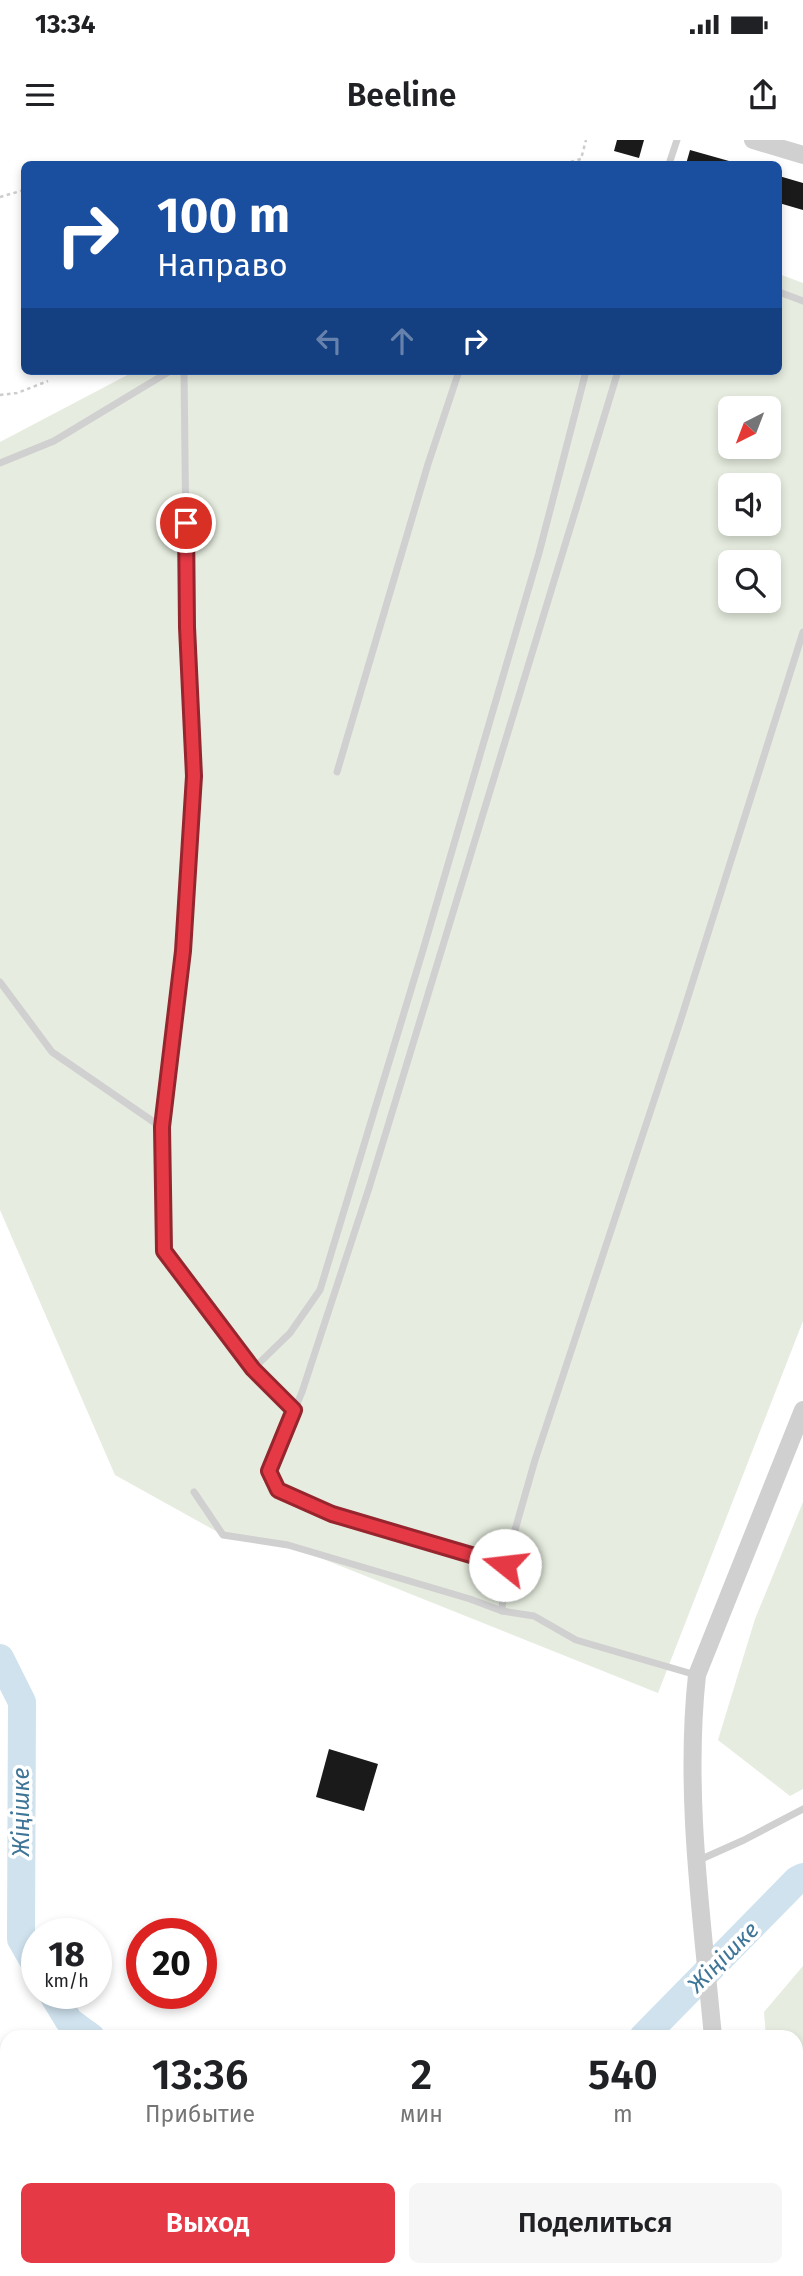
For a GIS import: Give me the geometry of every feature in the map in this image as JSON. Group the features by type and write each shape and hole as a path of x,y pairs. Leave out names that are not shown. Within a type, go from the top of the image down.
{"street":[{"path":"753,140 803,155"},
{"path":"712,2030 697,1868 692,1768 697,1675 799,1428 803,1410"}],"lane":[{"path":"670,161 677,140"},
{"path":"782,293 803,301"},
{"path":"0,463 54,441 163,375"},
{"path":"184,375 187,613 194,776 183,951 162,1127 164,1251 253,1369 294,1410"},
{"path":"337,772 428,464 458,375"},
{"path":"253,1369 290,1333 320,1290 539,554 585,375"},
{"path":"505,1565 332,1514 278,1490 269,1471 294,1410 369,1188 617,375"},
{"path":"502,1611 505,1565 535,1460 680,1022 803,632"},
{"path":"0,982 52,1052 162,1127"},
{"path":"194,1492 223,1535 288,1545 502,1611 534,1616 576,1640 697,1675"},
{"path":"697,1868 803,1809"}],"path":[{"path":"574,161 581,159 586,140"},
{"path":"0,197 21,191"},
{"path":"0,395 16,393 48,381"}],"shaded area":[{"path":"782,275 803,283 803,1321 658,1693 288,1545 223,1535 115,1475 0,1210 0,442 127,375 782,375"},
{"path":"803,1502 803,1789 790,1796 718,1740 755,1619"},
{"path":"803,1966 803,2030 765,2030 764,2012"}],"building":[{"path":"617,140 644,140 639,158 614,151"},
{"path":"690,150 729,161 687,161"},
{"path":"782,177 803,183 803,210 782,204"},
{"path":"329,1749 378,1764 364,1811 316,1797"}],"waterway":[{"name":"Жіңішке","path":"0,1658 22,1702 21,1918"},
{"name":"Жіңішке","path":"650,2030 797,1880 803,1877"},
{"name":"Жіңішке","path":"62,2009 69,2021 81,2030"}],"route":[{"path":"186,523 187,627 194,776 183,951 162,1127 164,1251 253,1369 294,1410 269,1471 278,1490 332,1514 505,1565"}]}
